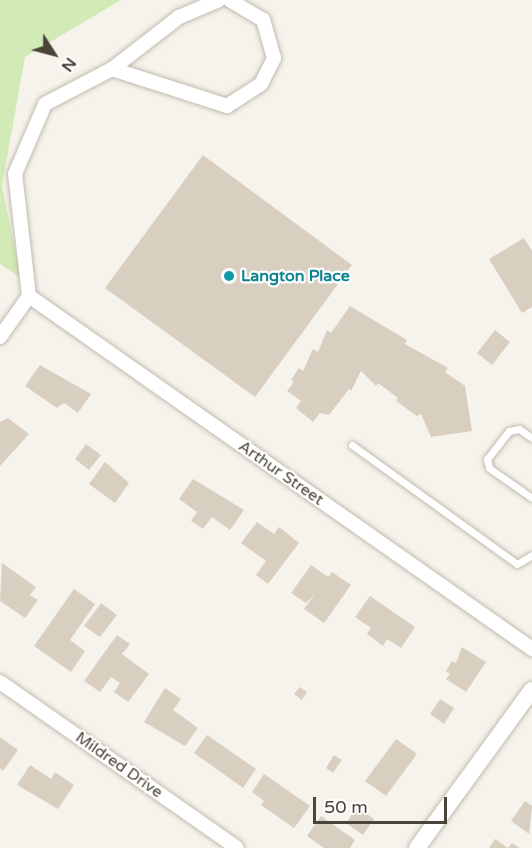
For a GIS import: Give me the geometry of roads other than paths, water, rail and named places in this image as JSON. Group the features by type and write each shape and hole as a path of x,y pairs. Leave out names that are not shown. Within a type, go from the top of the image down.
{"street":[{"path":"0,337 29,296 15,174 45,104 112,69 179,17 219,0"},
{"path":"112,69 227,106 261,84 274,58 263,20 230,0"},
{"name":"Arthur Street","path":"29,296 532,649"},
{"name":"Mildred Drive","path":"0,682 237,848"},
{"path":"417,848 532,690"}],"lane":[{"path":"532,438 519,429 509,431 487,459 489,468 532,498"},
{"path":"352,445 517,564 532,555"}],"place":[{"name":"Langton Place","path":"229,276"}]}
